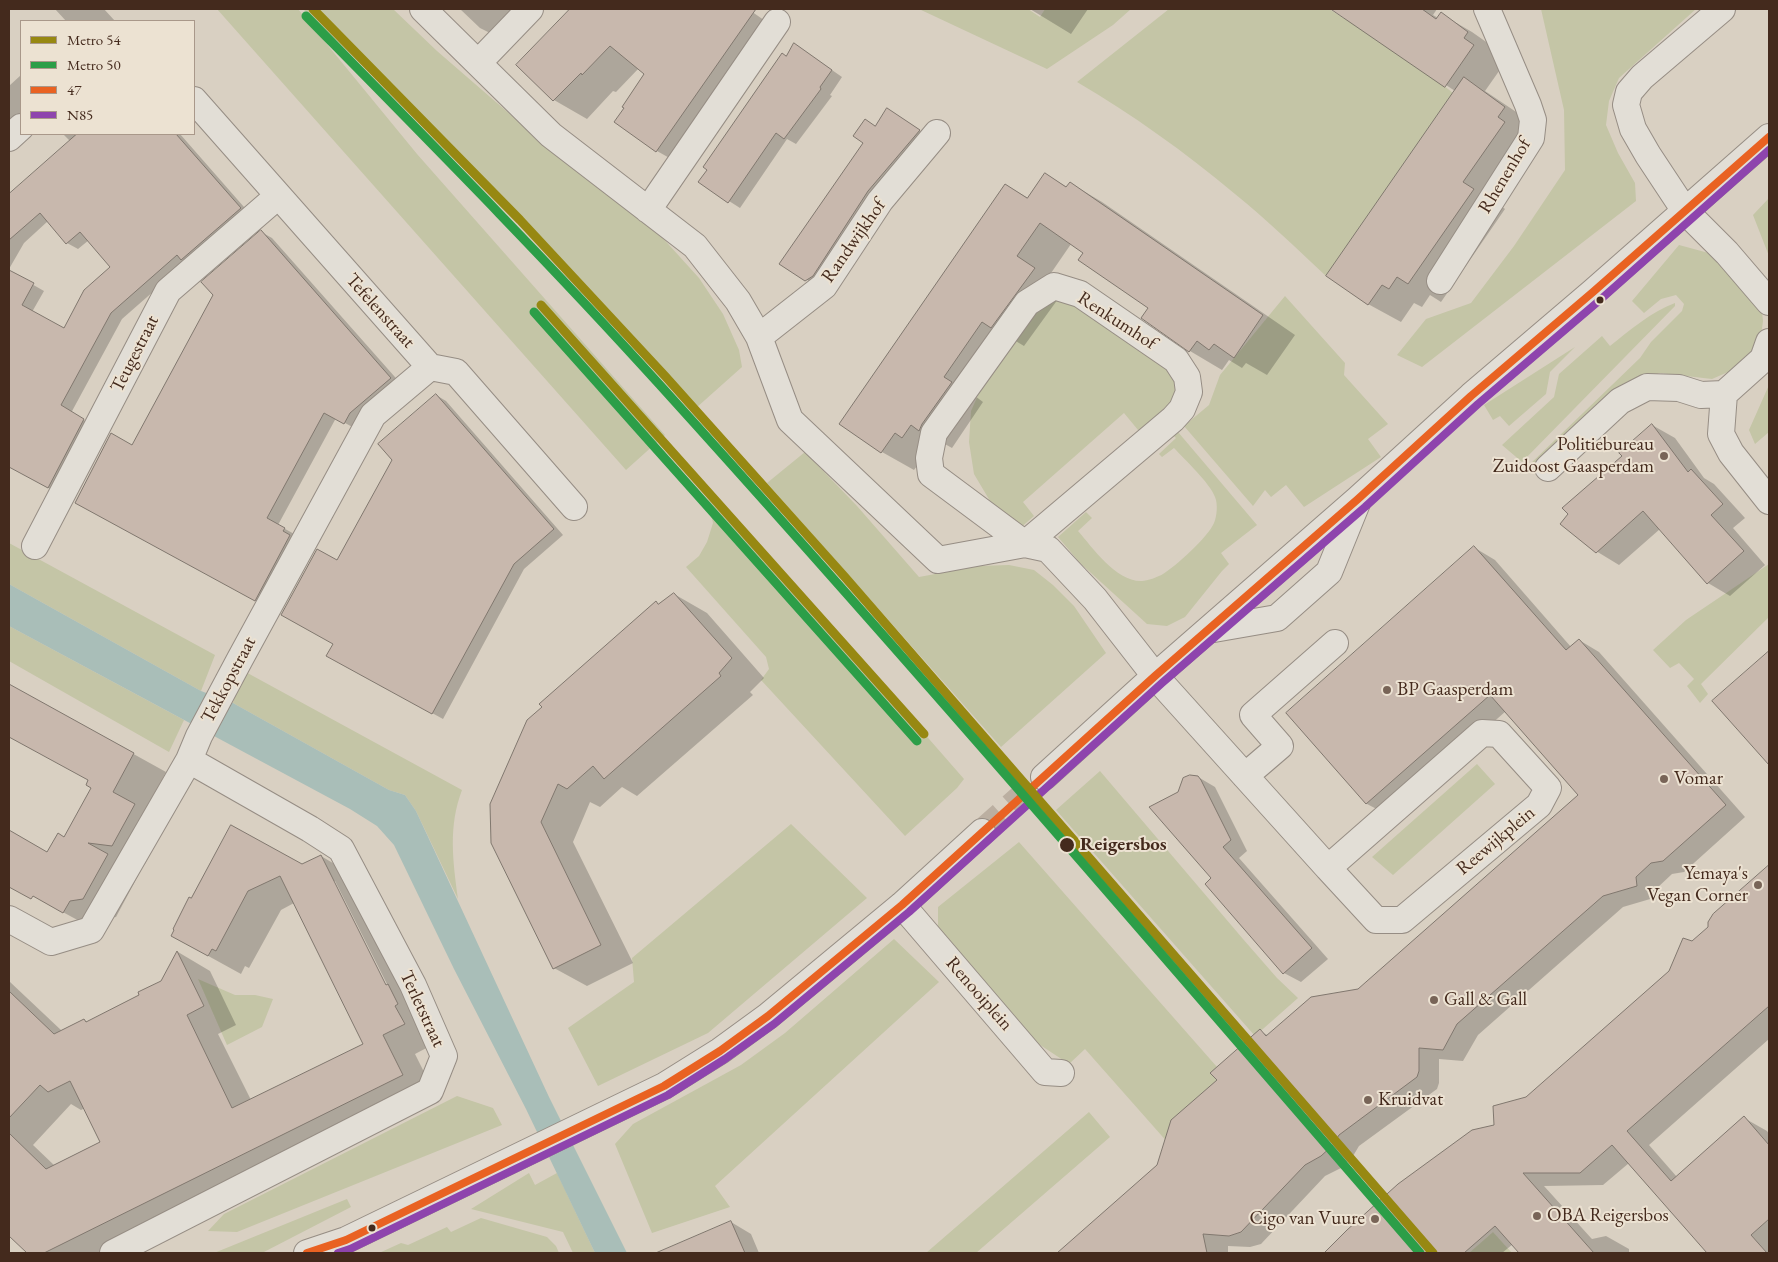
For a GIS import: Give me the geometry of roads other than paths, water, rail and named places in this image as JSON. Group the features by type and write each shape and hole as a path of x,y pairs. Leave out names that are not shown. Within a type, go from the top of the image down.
{"street":[{"path":"423,9 551,135 695,246 738,301 760,337"},
{"path":"478,63 530,9"},
{"name":"Rhenenhof","path":"1440,281 1531,138 1533,120 1528,105 1487,9"},
{"path":"1722,9 1642,77 1629,92 1626,105 1633,129 1638,138 1685,211 1727,253 1769,302"},
{"path":"648,210 777,22"},
{"name":"Tefelenstraat","path":"195,101 430,367"},
{"path":"9,138 20,128"},
{"name":"Randwijkhof","path":"760,337 824,286 880,201 936,133"},
{"path":"1044,777 1358,499 1471,396 1593,292 1769,137"},
{"name":"Teugestraat","path":"35,546 168,291 278,196"},
{"name":"Renkumhof","path":"1054,286 1080,294 1176,360 1187,377 1189,392 1182,409 1173,419 1025,544 931,474 929,458 934,434 1027,303 1054,286"},
{"name":"Renkumhof","path":"760,337 790,420 938,560 1025,544 1048,549 1096,599 1156,676"},
{"path":"1548,468 1620,401 1647,387 1679,388 1701,395 1724,394 1763,359 1769,342"},
{"path":"430,367 456,372 574,507"},
{"name":"Tekkopstraat","path":"9,919 51,942 91,930 188,760 224,689 374,415 430,367"},
{"path":"1724,394 1721,434 1731,453 1769,501"},
{"path":"1208,630 1277,618 1328,572 1358,499"},
{"path":"1245,776 1280,746 1253,715 1335,643"},
{"name":"Reewijkplein","path":"1156,676 1245,776 1328,868 1376,920 1402,920 1539,805 1548,788 1499,734 1482,733 1328,868"},
{"name":"Terletstraat","path":"113,1253 430,1091 444,1056 413,985 341,849 310,829 188,760"},
{"path":"307,1253 336,1247 664,1086 720,1051 768,1016 902,905 982,832"},
{"name":"Renooiplein","path":"902,905 1045,1072 1061,1073"}],"water":[{"path":"9,584 201,691 233,703 389,790 405,795 416,811 549,1097 627,1253 595,1253 526,1109 454,969 394,845 377,826 350,809 9,626"}],"tunnel":[{"path":"982,832 1044,777"}],"metro line":[{"name":"54","path":"313,9 520,220 665,376 844,576 1433,1253"},
{"name":"50","path":"306,16 529,244 659,384 947,708 1420,1253"},
{"name":"54","path":"541,305 924,734"},
{"name":"50","path":"534,312 917,741"}],"place":[{"name":"Politiebureau Zuidoost Gaasperdam","path":"1664,456"},
{"name":"BP Gaasperdam","path":"1387,690"},
{"name":"Vomar","path":"1664,779"},
{"name":"Reigersbos","path":"1067,845"},
{"name":"Yemaya's Vegan Corner","path":"1758,885"},
{"name":"Gall & Gall","path":"1434,1000"},
{"name":"Kruidvat","path":"1368,1100"},
{"name":"OBA Reigersbos","path":"1537,1216"},
{"name":"Cigo van Vuure","path":"1375,1219"}]}
